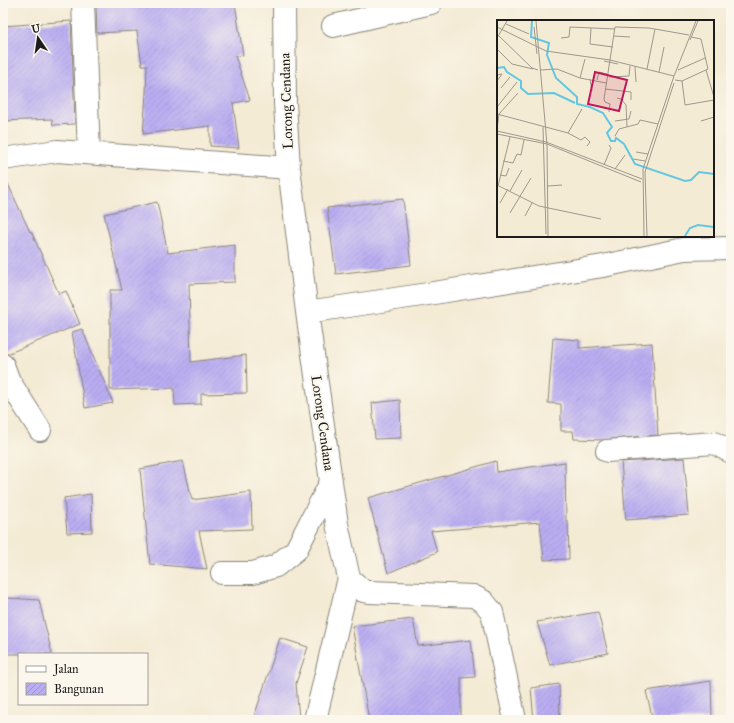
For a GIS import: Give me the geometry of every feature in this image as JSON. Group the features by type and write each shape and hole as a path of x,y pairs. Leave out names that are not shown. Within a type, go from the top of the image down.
{"street":[{"path":"83,3 89,154"},
{"name":"Lorong Cendana","path":"284,3 285,103 289,168 307,312 337,524 349,578"},
{"path":"333,26 431,3"},
{"path":"3,159 56,150 89,154 289,168"},
{"path":"307,312 603,266 684,249 731,248"},
{"path":"3,365 9,381 40,430"},
{"path":"607,451 714,443 731,452"},
{"path":"222,573 253,573 276,566 296,550 331,482"},
{"path":"315,720 349,578 363,591 473,596 483,601 492,612 515,720"}],"building":[{"path":"96,3 235,3 243,55 235,56 250,100 233,103 239,148 210,146 210,126 143,134 147,65 142,65 137,31 97,33"},
{"path":"71,21 75,124 53,125 52,119 3,121 3,26"},
{"path":"3,173 59,294 66,291 80,324 7,354 3,353"},
{"path":"403,199 411,265 336,274 327,208"},
{"path":"157,202 168,253 235,245 235,282 189,284 191,362 246,355 247,393 201,394 201,404 175,405 174,388 110,390 110,290 122,290 104,214"},
{"path":"82,329 113,403 85,408 72,332"},
{"path":"553,338 579,340 579,348 652,343 658,435 603,440 574,439 573,431 561,431 561,404 548,403"},
{"path":"400,400 401,438 375,439 372,403"},
{"path":"684,458 689,515 626,520 621,462"},
{"path":"183,461 192,500 251,492 252,529 199,531 207,569 150,564 140,469"},
{"path":"496,461 497,472 565,462 566,521 568,521 569,559 544,560 540,522 431,531 437,552 388,573 368,498"},
{"path":"91,494 92,532 67,533 64,498"},
{"path":"7,598 39,600 52,653 3,654 3,614"},
{"path":"598,612 608,653 550,665 537,622"},
{"path":"413,619 418,646 471,640 475,677 461,678 461,720 369,720 352,626"},
{"path":"280,638 308,647 296,683 299,720 253,720"},
{"path":"711,681 712,719 653,720 646,691"},
{"path":"559,684 560,720 534,720 531,688"}]}
